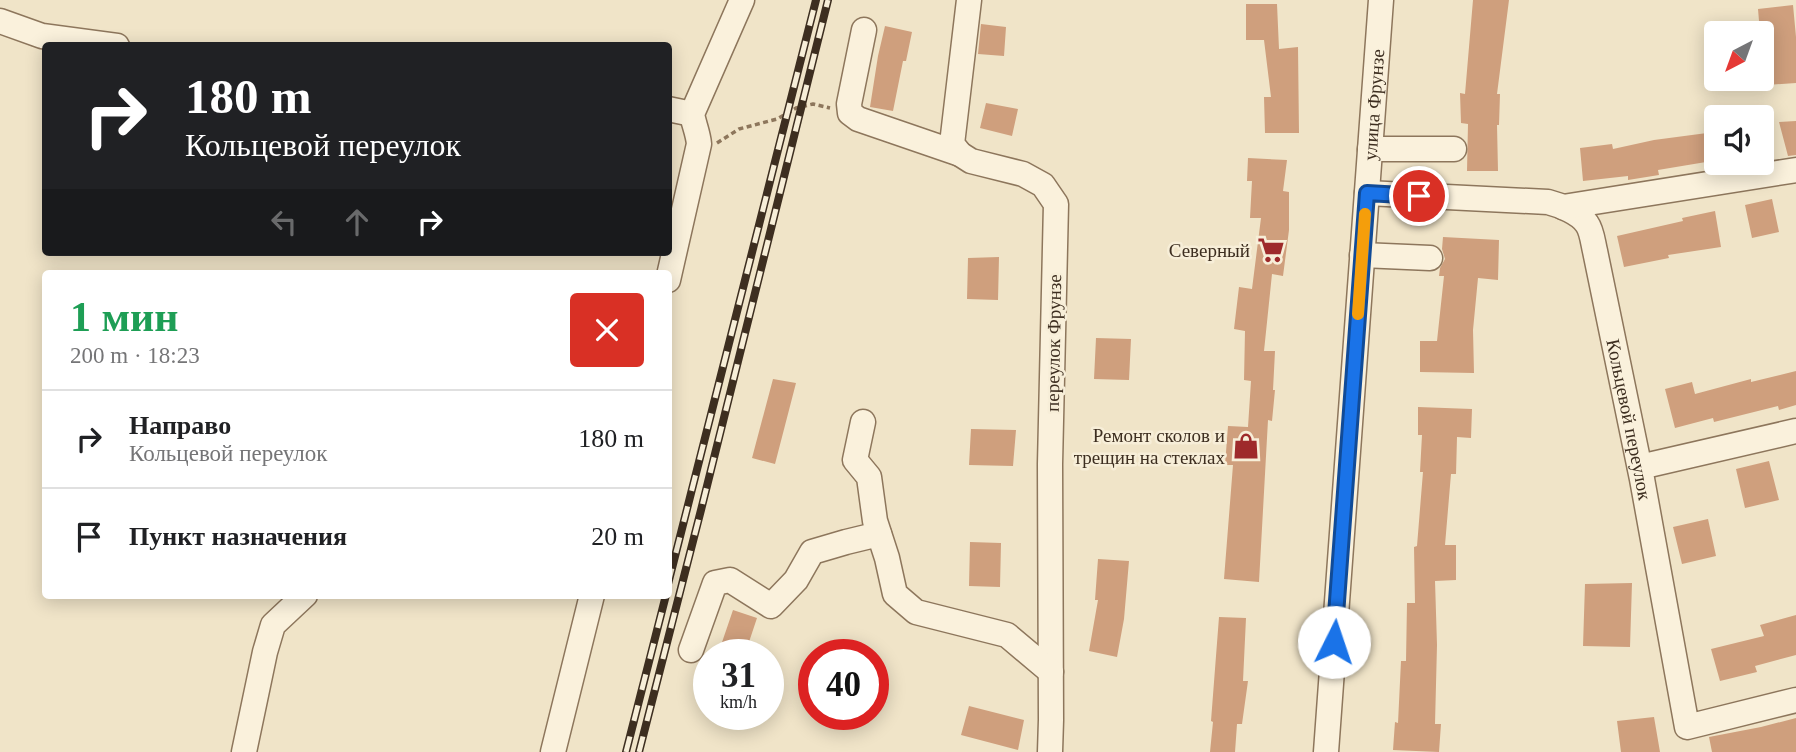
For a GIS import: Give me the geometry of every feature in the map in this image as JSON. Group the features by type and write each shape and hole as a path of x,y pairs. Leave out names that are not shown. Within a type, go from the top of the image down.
{"street":[{"path":"670,270 699,144 698,132 680,111 742,0"},
{"path":"960,154 952,144 969,0"},
{"name":"улица Фрунзе","path":"1326,752 1381,0"},
{"path":"0,21 42,36 87,42"},
{"path":"858,119 850,113 849,104 864,30"},
{"name":"переулок Фрунзе","path":"858,119 960,154 971,161 1023,174 1044,186 1056,204 1050,464 1050,752"},
{"path":"1370,149 1454,149"},
{"path":"1563,207 1796,170"},
{"name":"Кольцевой переулок","path":"1367,193 1548,202 1583,219 1591,236 1640,467 1687,727 1796,700"},
{"path":"1362,255 1430,258"},
{"path":"863,422 855,460 869,477 875,521 895,594 916,612 1007,635 1051,672"},
{"path":"1640,467 1796,431"},
{"path":"691,650 715,583 730,580 771,606 796,580 812,552 879,534"},
{"path":"244,752 273,625 300,599"},
{"path":"553,752 591,599"}],"path":[{"path":"699,144 712,146 739,129 777,119 796,108 813,104 858,119"}],"building":[{"path":"1473,0 1509,0 1497,94 1500,94 1497,125 1498,171 1467,171 1468,124 1461,123 1460,93 1465,94"},
{"path":"1246,4 1277,4 1279,49 1298,47 1299,133 1265,133 1264,97 1271,97 1264,40 1246,40"},
{"path":"1793,5 1796,83 1774,85 1774,21 1759,21 1758,9"},
{"path":"981,24 1006,27 1004,56 978,54"},
{"path":"885,26 912,32 893,111 870,107"},
{"path":"986,103 1018,109 1012,136 980,128"},
{"path":"1796,121 1796,155 1788,156 1779,122"},
{"path":"1704,133 1704,162 1658,170 1659,175 1628,180 1628,176 1583,181 1580,148 1612,144 1613,149"},
{"path":"1248,158 1287,160 1283,191 1289,192 1289,230 1283,276 1272,274 1264,351 1275,351 1275,390 1272,421 1268,420 1259,582 1224,579 1233,465 1225,465 1228,426 1248,427 1251,381 1244,380 1245,331 1234,329 1239,287 1252,289 1261,218 1250,218 1252,181 1247,181"},
{"path":"1772,199 1779,232 1752,238 1745,205"},
{"path":"1715,211 1721,247 1668,255 1669,258 1624,267 1617,236"},
{"path":"1443,237 1499,240 1498,280 1478,278 1473,330 1474,373 1420,372 1420,341 1437,341 1444,276 1439,276 1445,259"},
{"path":"999,257 998,300 967,299 968,258"},
{"path":"1096,338 1131,339 1129,380 1094,379"},
{"path":"1796,371 1796,405 1779,410 1778,406 1714,422 1713,418 1675,428 1665,389 1692,382 1695,394 1751,379 1751,382"},
{"path":"773,379 796,383 775,464 752,458"},
{"path":"1418,407 1472,409 1471,438 1457,437 1456,474 1451,474 1445,545 1456,545 1456,580 1435,581 1435,724 1441,724 1439,752 1393,750 1395,722 1398,723 1401,661 1406,661 1407,603 1415,603 1414,547 1417,546 1423,472 1420,472 1422,435 1418,435"},
{"path":"971,429 1016,430 1013,466 969,465"},
{"path":"1769,461 1779,500 1745,508 1736,469"},
{"path":"1708,519 1716,556 1682,564 1673,527"},
{"path":"970,542 1001,543 1000,587 969,586"},
{"path":"1098,559 1129,561 1124,619 1117,657 1089,651 1098,600 1095,600"},
{"path":"1632,583 1630,647 1583,646 1585,584"},
{"path":"733,610 757,618 750,639 723,639"},
{"path":"1796,615 1796,655 1755,666 1757,672 1720,681 1711,649 1764,636 1760,625"},
{"path":"1219,617 1246,618 1243,681 1248,681 1242,724 1237,724 1235,752 1210,752"},
{"path":"969,706 1024,720 1018,750 961,735"},
{"path":"1654,717 1660,752 1621,752 1617,721"},
{"path":"1796,718 1796,752 1712,752 1709,737"}],"railway":[{"path":"672,568 816,0"},
{"path":"639,752 828,0"},
{"path":"626,752 665,599"}],"slow traffic":[{"path":"1358,314 1365,214"}],"place":[{"name":"Северный","path":"1271,250"},
{"name":"Ремонт сколов и трещин на стеклах","path":"1246,446"}],"route":[{"path":"1334,642 1367,193 1419,196"}]}
